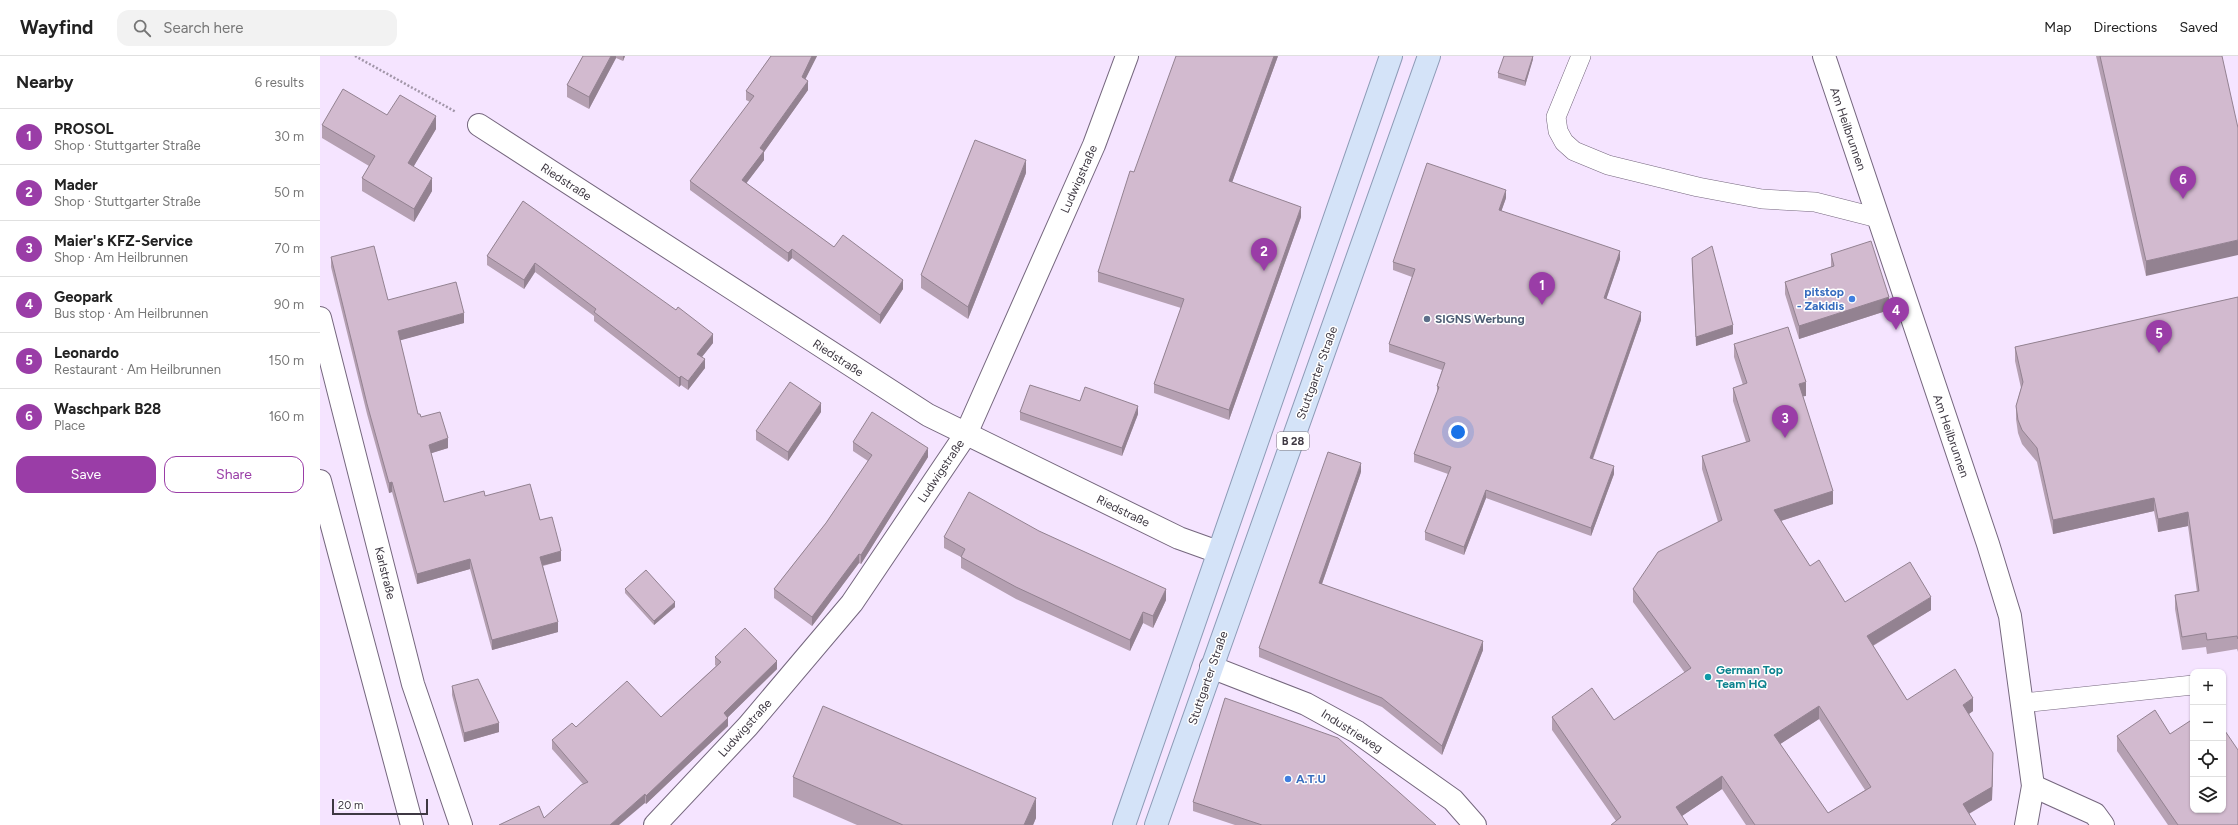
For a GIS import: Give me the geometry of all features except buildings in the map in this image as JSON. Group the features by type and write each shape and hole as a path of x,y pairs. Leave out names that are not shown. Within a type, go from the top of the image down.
{"main road":[{"name":"B 28","path":"1124,825 1391,56"},
{"name":"Stuttgarter Straße","path":"1156,825 1429,56"}],"street":[{"name":"Ludwigstraße","path":"655,825 748,726 852,603 966,434 1094,145 1127,56"},
{"name":"Am Heilbrunnen","path":"1824,56 2000,581 2010,616 2033,786 2026,825"},
{"name":"Riedstraße","path":"479,125 928,415 1179,538 1218,552"},
{"name":"Karlstraße","path":"320,318 413,684 461,825"},
{"path":"320,481 412,825"},
{"name":"Industrieweg","path":"1211,667 1306,704 1357,732 1453,800 1476,825"},
{"path":"2033,786 2095,814 2103,825"}],"lane":[{"path":"1581,56 1556,116 1558,131 1564,142 1574,151 1608,165 1698,187 1762,199 1815,202 1878,218"},
{"path":"2022,703 2190,685"}],"path":[{"path":"355,56 479,125"}],"place":[{"name":"Waschpark B28","path":"2183,199"},
{"name":"Mader","path":"1264,271"},
{"name":"pitstop - Zakidis","path":"1852,299"},
{"name":"PROSOL","path":"1542,305"},
{"name":"SIGNS Werbung","path":"1427,319"},
{"name":"Geopark","path":"1896,330"},
{"name":"Leonardo","path":"2159,353"},
{"name":"Maier's KFZ-Service","path":"1785,438"},
{"name":"German Top Team HQ","path":"1708,677"},
{"name":"A.T.U","path":"1288,779"}]}
